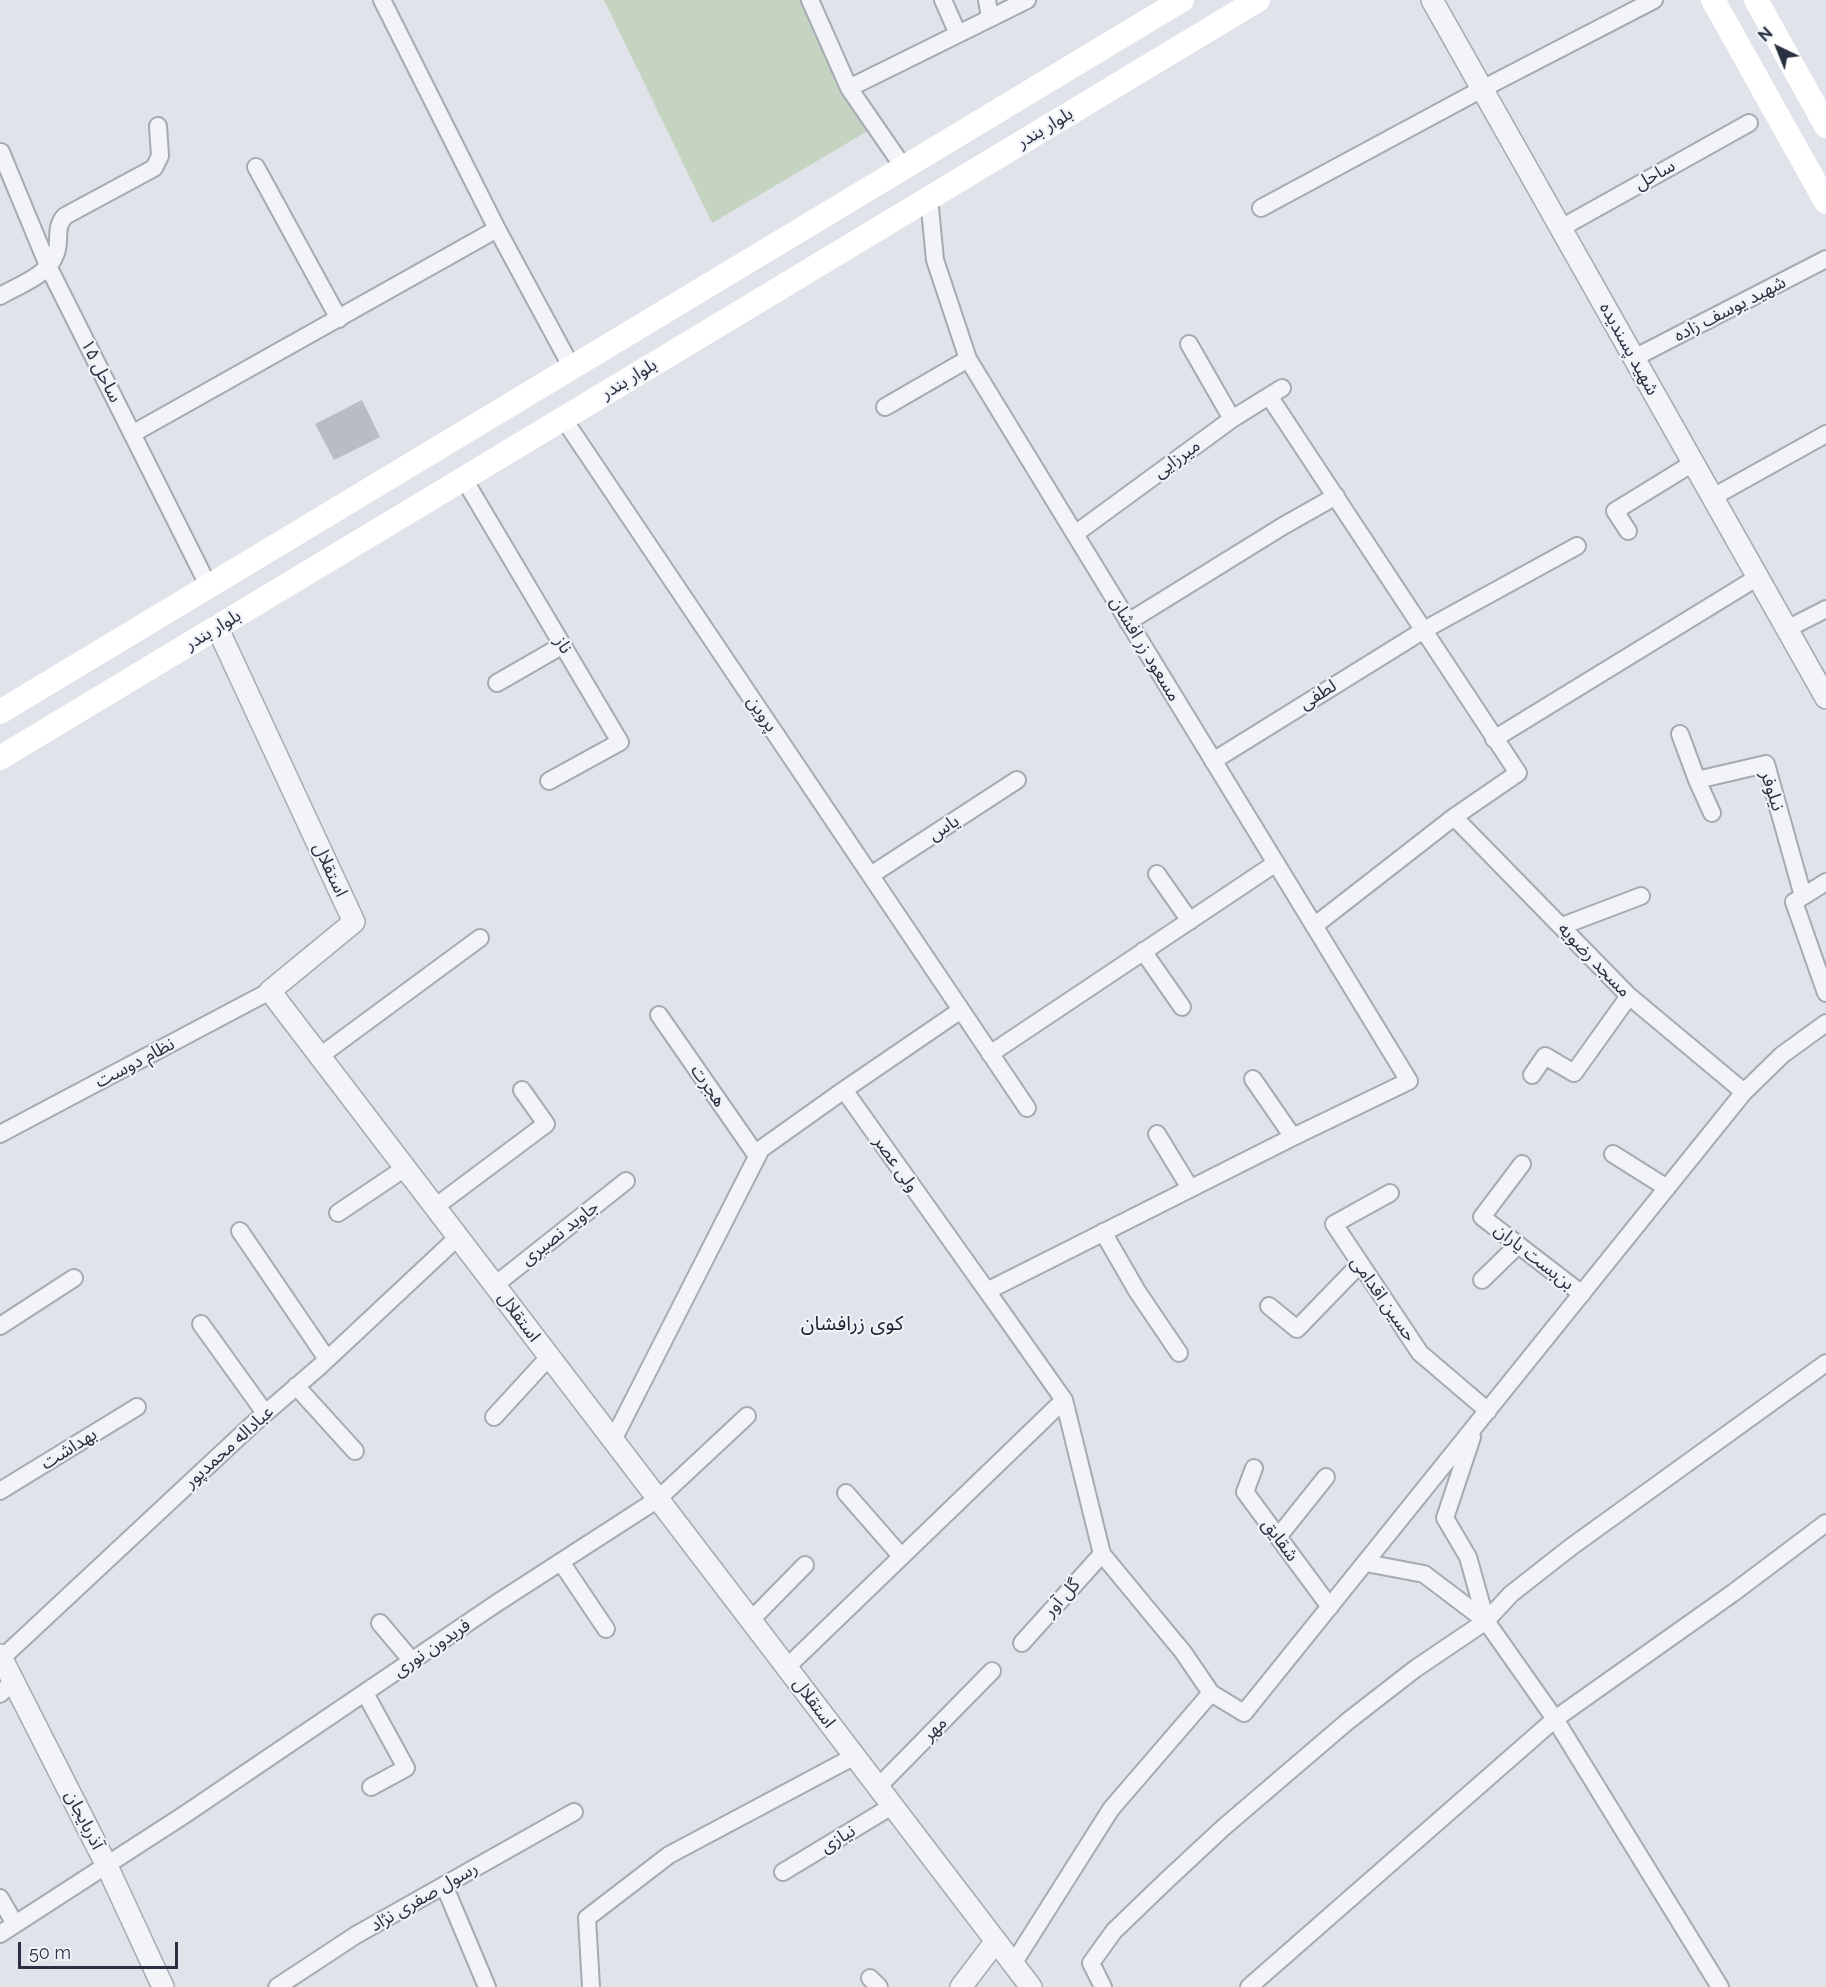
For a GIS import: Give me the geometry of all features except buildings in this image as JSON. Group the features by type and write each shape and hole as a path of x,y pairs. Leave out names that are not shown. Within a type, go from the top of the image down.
{"main road":[{"path":"0,712 1182,0"},
{"name":"بلوار بندر","path":"0,758 1258,0"},
{"path":"1713,0 1826,202"},
{"path":"1756,0 1826,126"}],"street":[{"path":"382,0 497,229 572,368"},
{"path":"810,0 849,88 904,168"},
{"path":"943,0 958,34"},
{"path":"987,0 990,18"},
{"path":"849,88 1027,0"},
{"name":"شهید پسندیده","path":"1432,0 1826,698"},
{"path":"1261,208 1654,0"},
{"name":"ساحل","path":"1561,228 1749,123"},
{"path":"0,296 49,268 57,251 57,228 65,216 154,168 159,156 158,126"},
{"name":"ساحل ۱۵","path":"1,152 49,268 209,587"},
{"path":"256,167 339,319"},
{"name":"مسعود زر افشان","path":"929,198 935,260 968,359 1409,1081 1293,1137"},
{"path":"132,435 497,229"},
{"name":"شهید یوسف زاده","path":"1634,358 1826,259"},
{"path":"1189,344 1232,419"},
{"path":"885,407 968,359"},
{"name":"میرزایی","path":"1075,534 1232,419 1276,392 1336,496"},
{"name":"پروین","path":"563,418 961,1010"},
{"path":"1713,496 1826,434"},
{"path":"1628,531 1615,511 1694,463"},
{"name":"ناز","path":"464,478 620,742 549,781"},
{"path":"1128,622 1283,526 1336,496 1518,773 1454,817 1314,926"},
{"name":"لطفی","path":"1213,761 1424,630 1576,546"},
{"path":"1494,739 1758,577"},
{"path":"1787,629 1826,609"},
{"name":"استقلال","path":"217,627 354,922 270,991 1031,1987"},
{"path":"497,683 563,645"},
{"path":"1680,734 1712,813"},
{"name":"نیلوفر","path":"1697,780 1766,764 1803,896"},
{"name":"یاس","path":"870,875 1017,780"},
{"name":"مسجد رضویه","path":"1454,817 1629,996 1744,1092"},
{"path":"990,1054 1276,863"},
{"path":"1157,874 1190,921"},
{"path":"1826,882 1794,902 1826,993"},
{"path":"1562,926 1641,896"},
{"path":"320,1056 480,938"},
{"path":"1143,951 1182,1007"},
{"name":"نظام دوست","path":"0,1134 270,991"},
{"path":"1532,1075 1545,1056 1574,1074 1629,996"},
{"path":"613,1440 761,1149 961,1010 1027,1108"},
{"name":"هجرت","path":"659,1015 757,1156"},
{"path":"787,1667 1064,1400 1102,1554 1183,1652 1211,1693 1244,1713 1744,1092 1782,1055 1826,1023"},
{"path":"987,1291 1293,1137 1253,1078"},
{"path":"435,1207 546,1124 522,1090"},
{"name":"ولی عصر","path":"844,1090 1064,1400"},
{"path":"1157,1134 1190,1188"},
{"path":"1613,1154 1667,1188"},
{"name":"بن‌بست یاران","path":"1522,1164 1482,1217 1582,1294"},
{"path":"338,1213 405,1168"},
{"name":"جاوید نصیری","path":"495,1285 626,1181"},
{"name":"حسین اقدامی","path":"1390,1193 1334,1224 1359,1265 1420,1353 1488,1411"},
{"path":"240,1231 327,1359"},
{"path":"1103,1232 1137,1291 1179,1353"},
{"name":"عباداله محمدپور","path":"1,1656 458,1238"},
{"path":"1482,1280 1518,1245"},
{"path":"1269,1306 1297,1329 1359,1265"},
{"path":"0,1326 74,1278"},
{"path":"201,1324 266,1413"},
{"path":"494,1417 549,1357"},
{"path":"1103,1987 1091,1964 1114,1931 1224,1827 1348,1721 1415,1669 1486,1621 1511,1594 1571,1547 1826,1363"},
{"path":"296,1386 355,1451"},
{"name":"بهداشت","path":"0,1491 137,1407"},
{"name":"فریدون نوری","path":"0,1934 107,1866 658,1499 747,1416"},
{"path":"1475,1427 1445,1518 1468,1557 1486,1621"},
{"name":"شقایق","path":"1254,1468 1245,1492 1330,1607"},
{"path":"1278,1537 1326,1477"},
{"path":"846,1493 901,1556"},
{"path":"1249,1987 1555,1719 1733,1593 1826,1522"},
{"name":"گل آور","path":"1023,1643 1102,1554"},
{"path":"561,1562 606,1629"},
{"path":"1366,1563 1424,1574 1486,1621 1555,1719 1720,1987"},
{"path":"751,1620 805,1565"},
{"path":"380,1623 412,1661"},
{"name":"آذربایجان","path":"1,1656 7,1687 107,1866 163,1987"},
{"name":"مهر","path":"878,1787 992,1671"},
{"path":"365,1693 406,1768 371,1787"},
{"path":"1013,1964 1111,1809 1211,1693"},
{"path":"591,1987 587,1918 669,1855 855,1756"},
{"name":"نیازی","path":"783,1872 892,1806"},
{"name":"رسول صفری نژاد","path":"277,1987 356,1935 574,1812"},
{"path":"444,1885 487,1987"},
{"path":"0,1898 15,1924"},
{"path":"961,1987 996,1941"}],"green space":[{"path":"604,0 802,0 871,129 712,223"}],"district":[{"name":"کوی زرافشان","path":"852,1324"}]}
